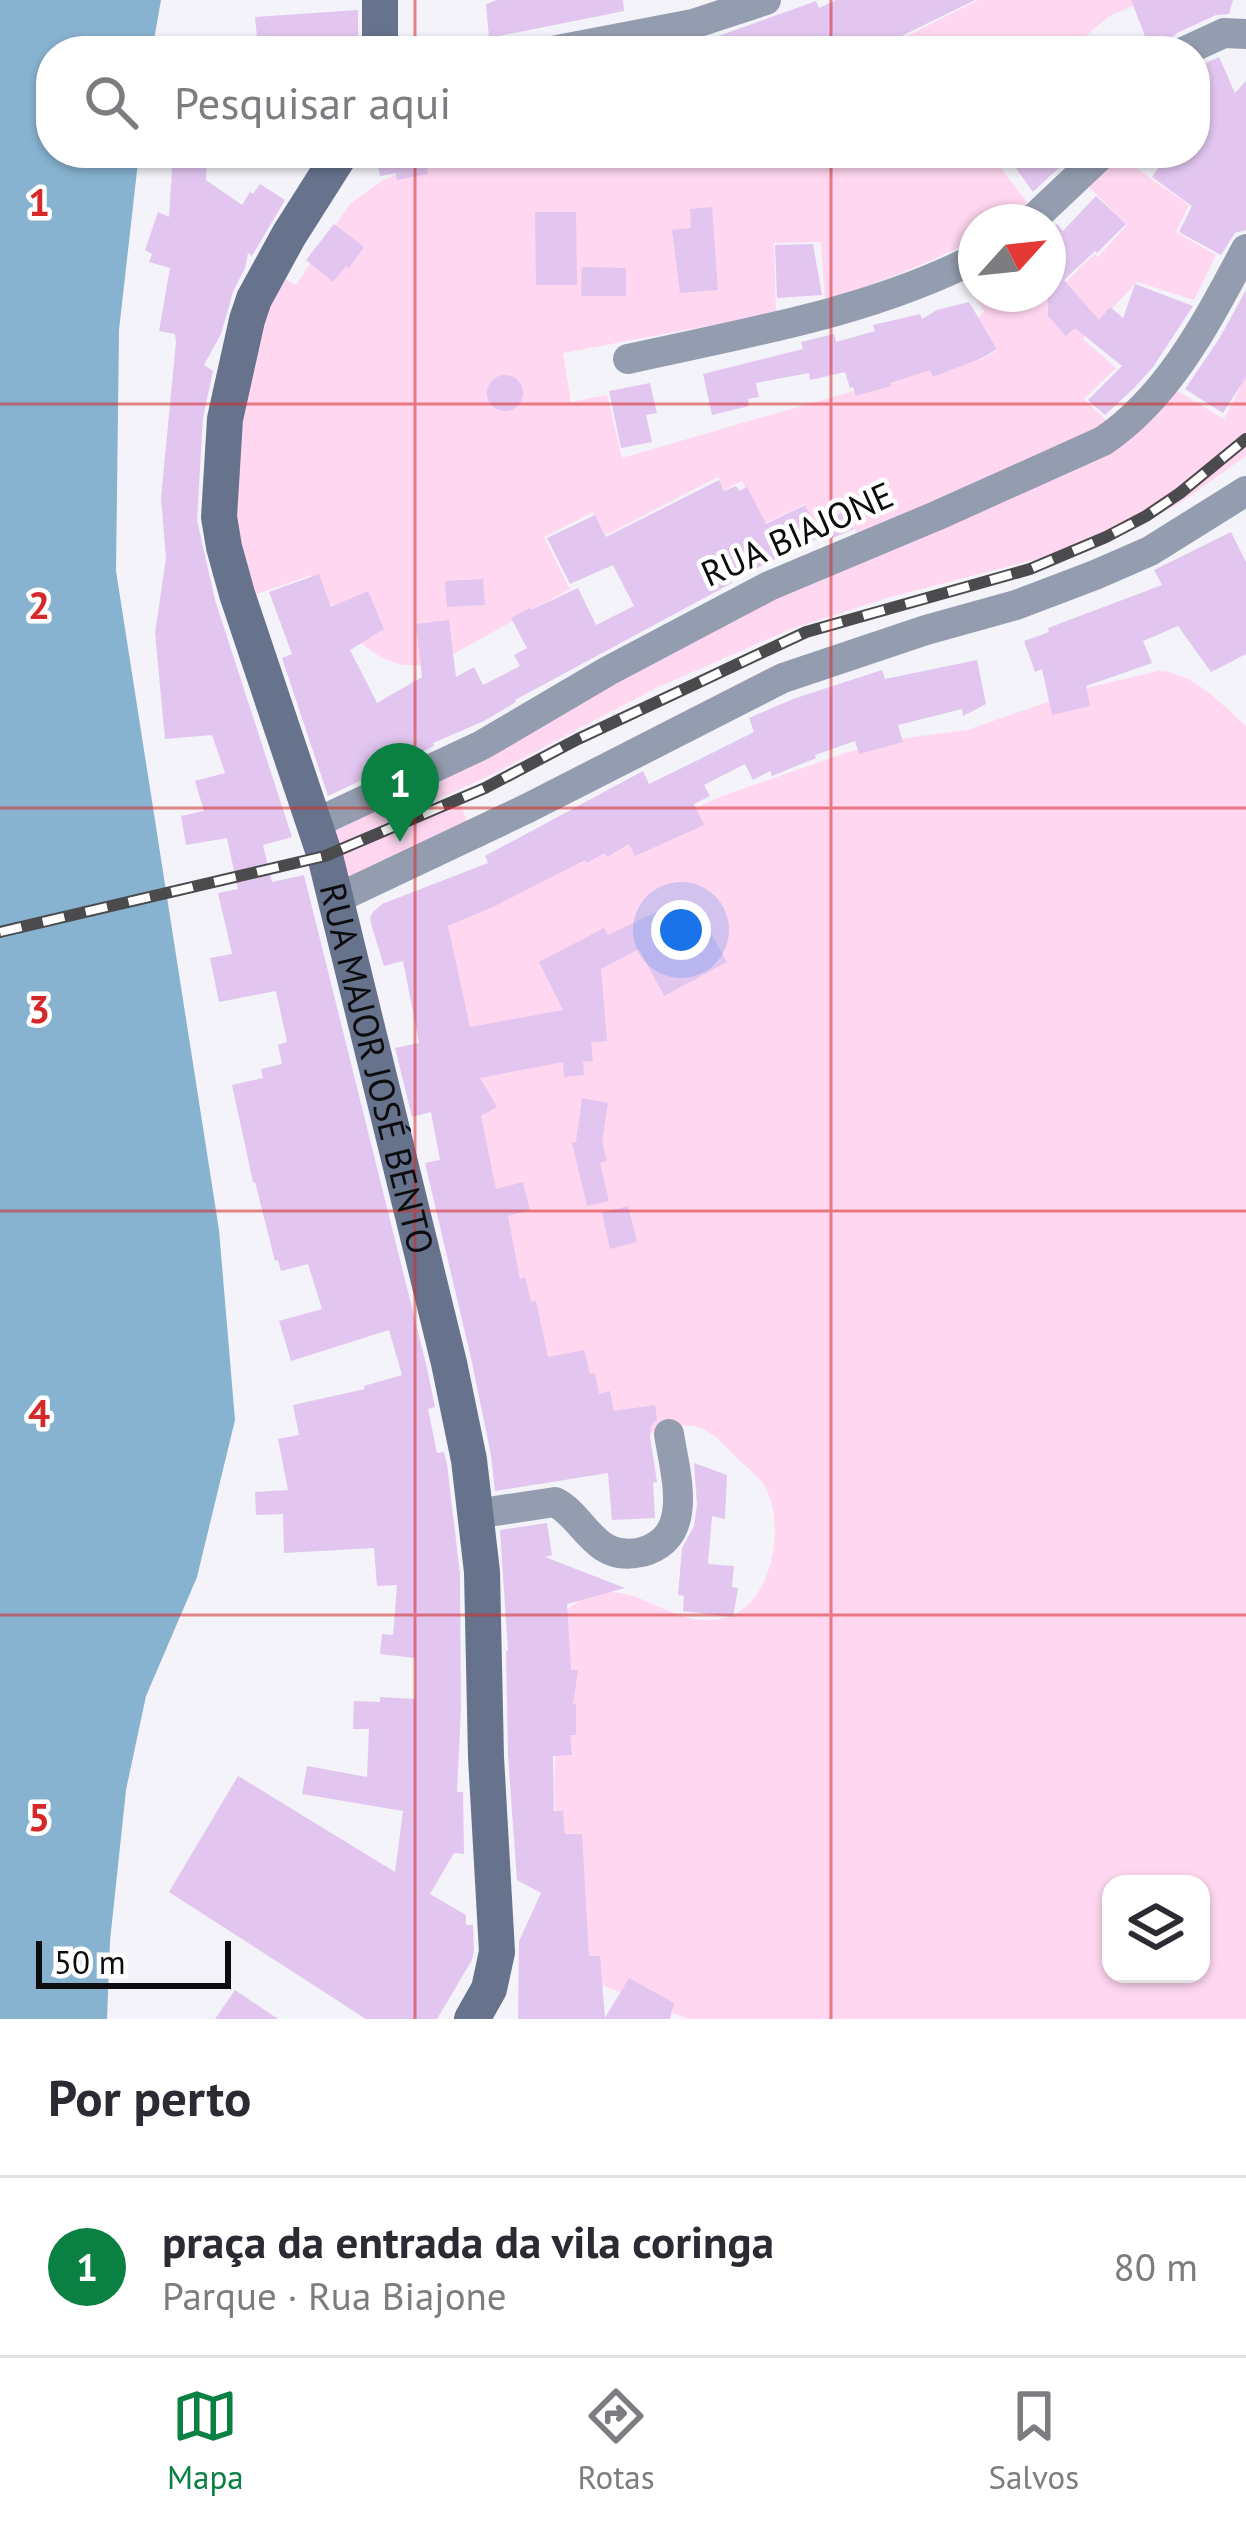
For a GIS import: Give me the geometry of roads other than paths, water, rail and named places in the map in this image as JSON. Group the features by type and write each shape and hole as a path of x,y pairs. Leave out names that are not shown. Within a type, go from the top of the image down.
{"street":[{"path":"380,0 380,36"},
{"path":"630,36 693,24 766,0"},
{"path":"1210,39 1224,32 1246,34"},
{"name":"RUA MAJOR JOSÉ BENTO","path":"331,168 254,299 239,345 225,419 219,487 224,547 237,594 316,823 336,899 469,1460 482,1572 497,1952 489,1988 472,2019"},
{"path":"1049,204 1087,168"},
{"name":"RUA BIAJONE","path":"316,823 482,746 626,661 769,586 1103,441 1147,403 1184,356 1246,249"},
{"path":"628,359 857,304 958,267"},
{"path":"336,899 547,799 783,678 1016,605 1150,550 1245,496"},
{"path":"475,1514 555,1502 611,1551 647,1550 667,1536 678,1516 680,1500 669,1434"}],"water":[{"path":"0,0 161,0 155,36 36,36 36,168 137,168 119,330 116,571 219,1230 235,1420 197,1577 146,1696 126,1790 107,2019 0,2019"}],"railway":[{"path":"0,932 325,856 485,788 806,632 1030,569 1106,537 1180,493 1246,439"}],"place":[{"name":"praça da entrada da vila coringa","path":"400,842"}]}
